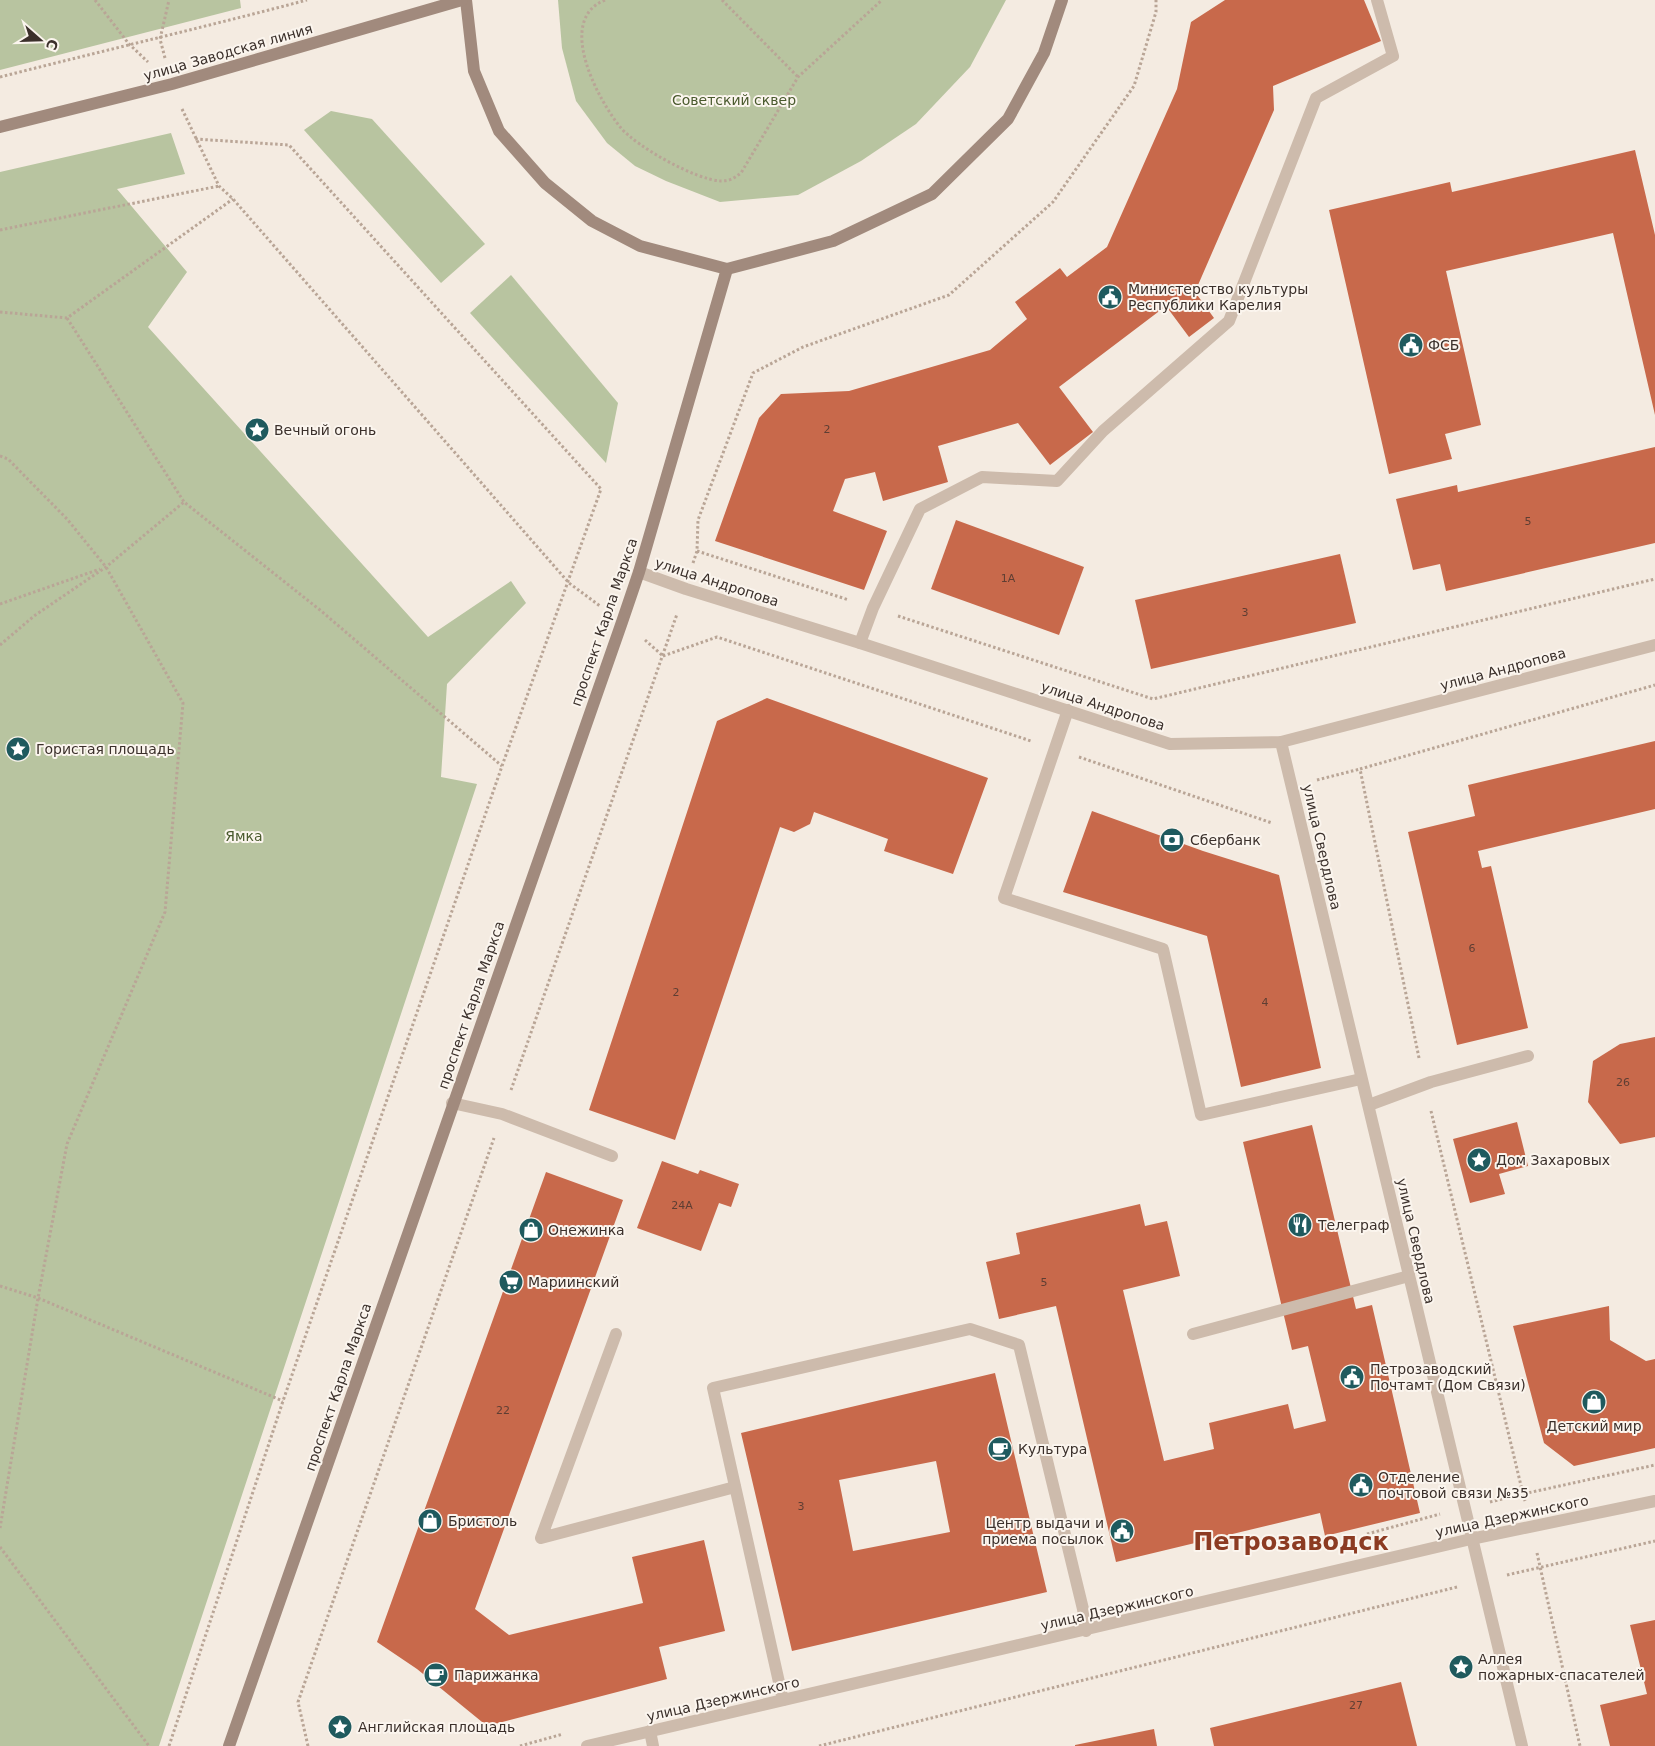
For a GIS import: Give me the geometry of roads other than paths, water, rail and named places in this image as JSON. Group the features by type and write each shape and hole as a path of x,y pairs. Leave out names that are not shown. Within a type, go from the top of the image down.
{"main road":[{"name":"улица Заводская линия","path":"0,127 172,84 462,0"},
{"path":"466,0 474,71 499,131 544,183 592,221 640,246 727,269 833,241 932,194 1008,119 1044,53 1062,0"},
{"name":"проспект Карла Маркса","path":"229,1746 639,572 727,269"}],"street":[{"path":"860,643 874,608 920,509 982,478 1057,482 1103,431 1229,321 1316,98 1393,56 1377,0"},
{"name":"улица Андропова","path":"639,572 686,589 860,643 1170,744 1281,742 1655,645"},
{"path":"1068,710 1004,898 1162,949 1201,1114 1360,1079"},
{"name":"улица Свердлова","path":"1281,742 1360,1079 1369,1106 1522,1746"},
{"path":"1369,1106 1431,1082 1528,1056"},
{"path":"452,1103 502,1114 612,1156"},
{"path":"1193,1334 1409,1276"},
{"path":"783,1700 712,1388 970,1329 1018,1345 1083,1609 1086,1631"},
{"path":"616,1334 541,1538 735,1488"},
{"name":"улица Дзержинского","path":"587,1746 1086,1631 1471,1539 1655,1501"},
{"path":"650,1731 653,1746"}],"place":[{"name":"Министерство культуры Республики Карелия","path":"1110,297"},
{"name":"ФСБ","path":"1411,345"},
{"name":"Вечный огонь","path":"257,430"},
{"name":"Гористая площадь","path":"18,749"},
{"name":"Сбербанк","path":"1172,840"},
{"name":"Дом Захаровых","path":"1479,1160"},
{"name":"Телеграф","path":"1300,1225"},
{"name":"Онежинка","path":"531,1230"},
{"name":"Мариинский","path":"511,1282"},
{"name":"Петрозаводский Почтамт (Дом Связи)","path":"1352,1377"},
{"name":"Детский мир","path":"1594,1402"},
{"name":"Культура","path":"1000,1449"},
{"name":"Отделение почтовой связи №35","path":"1361,1485"},
{"name":"Бристоль","path":"430,1521"},
{"name":"Центр выдачи и приема посылок","path":"1122,1531"},
{"name":"Аллея пожарных-спасателей","path":"1461,1667"},
{"name":"Парижанка","path":"436,1675"},
{"name":"Английская площадь","path":"340,1727"}],"district":[{"name":"Петрозаводск","path":"1291,1542"}],"park label":[{"name":"Советский сквер","path":"734,100"},
{"name":"Ямка","path":"244,836"}]}
